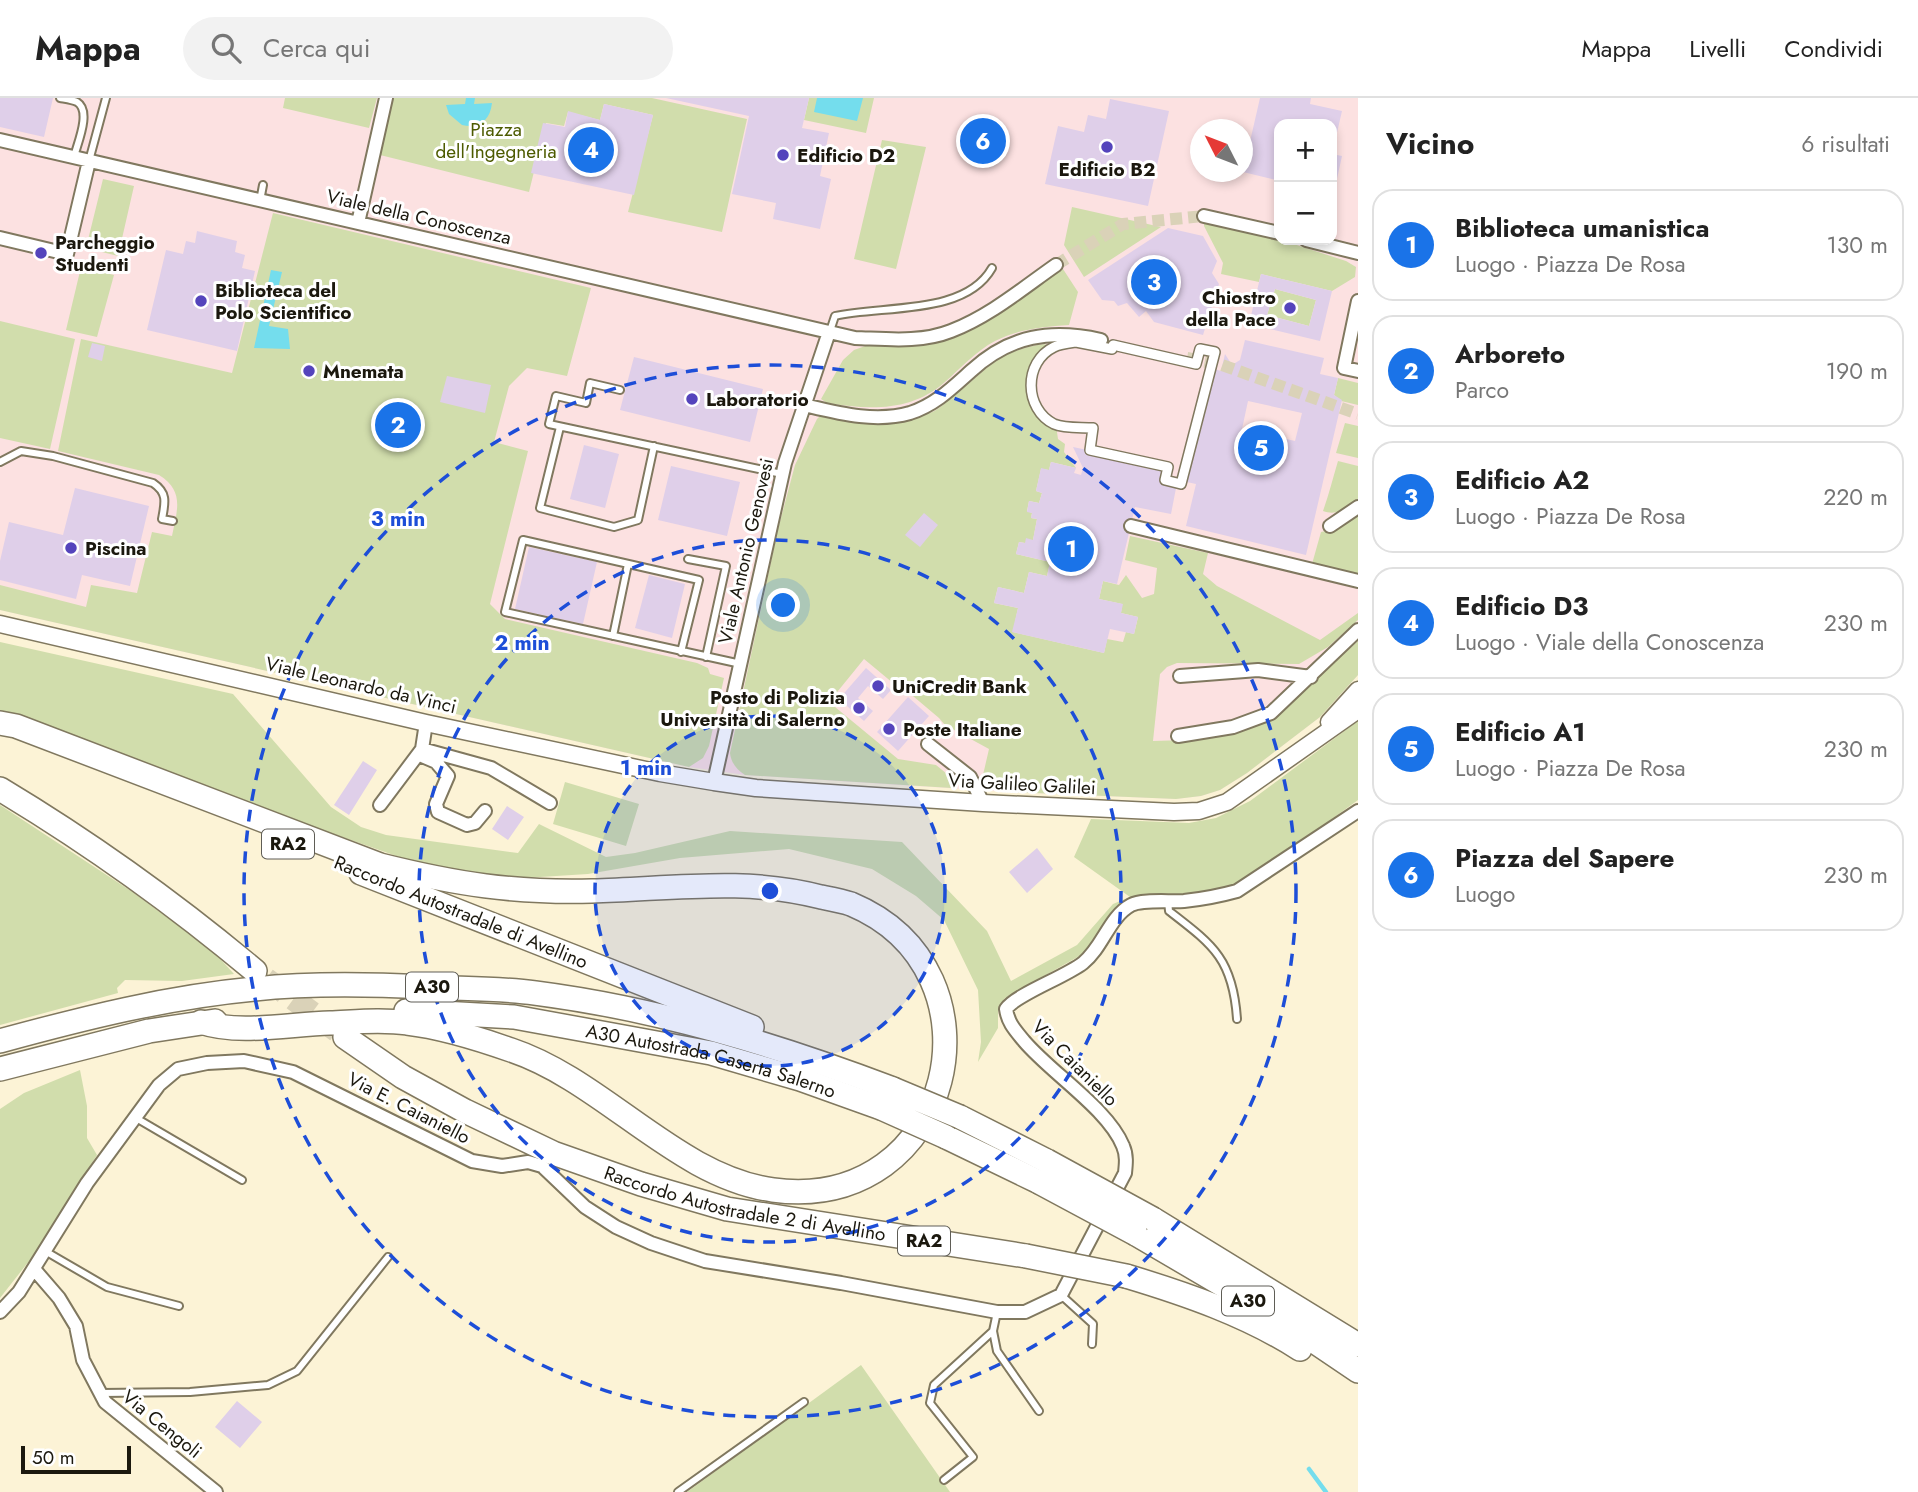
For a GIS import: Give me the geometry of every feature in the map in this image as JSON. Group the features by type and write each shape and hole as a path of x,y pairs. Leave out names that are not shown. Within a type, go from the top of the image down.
{"highway":[{"path":"0,723 16,726 380,865 434,879 516,891 751,886 787,888 850,904 896,930 929,973 943,1015 945,1063 939,1092 923,1122 904,1148 870,1175 839,1188 772,1189 702,1167 553,1067 514,1051 458,1034 405,1022 220,1029 201,1022"},
{"name":"Raccordo Autostradale di Avellino","path":"0,730 746,1024 825,1063"},
{"path":"0,789 189,916 255,971"},
{"name":"A30 Autostrada Caserta Salerno","path":"0,1041 160,1002 254,989 346,983 534,992 675,1019 825,1063 946,1137 1043,1172 1153,1219 1358,1345"},
{"name":"A30 Autostrada Caserta Salerno","path":"0,1069 149,1031 201,1022 328,1011 458,1013 514,1017 711,1053 800,1079 960,1117 1136,1234 1284,1321 1358,1371"},
{"name":"Raccordo Autostradale 2 di Avellino","path":"345,1037 403,1077 465,1111 553,1153 641,1184 727,1209 1026,1256 1126,1276 1182,1293 1231,1313 1290,1342 1358,1385"}],"street":[{"path":"358,223 386,98"},
{"name":"Viale della Conoscenza","path":"0,140 855,338 895,340 950,332 980,318 1056,265"},
{"path":"0,238 67,254 89,161"},
{"path":"1204,216 1274,232"},
{"path":"1326,245 1358,253"},
{"path":"1358,301 1344,368 1358,371"},
{"name":"Viale Antonio Genovesi","path":"714,782 782,474 830,332"},
{"path":"804,405 852,416 908,414 930,405 991,355 1026,338 1073,334 1101,340"},
{"path":"1076,342 1112,349 1113,345 1196,364 1200,349 1215,352 1182,481 1181,484 1165,480 1168,467 1090,450 1093,428 1056,425 1043,416 1033,402 1030,385 1034,369 1042,356 1054,347 1076,342"},
{"path":"1330,526 1358,507"},
{"path":"1130,526 1358,580"},
{"name":"Viale Leonardo da Vinci","path":"0,624 426,723 714,782"},
{"path":"1178,736 1233,727 1272,713 1358,630"},
{"path":"1180,676 1258,670 1311,677"},
{"name":"Via Galileo Galilei","path":"1308,744 1358,690"},
{"name":"Via Galileo Galilei","path":"714,782 756,788 983,803 1199,811 1227,802 1358,710"},
{"path":"380,805 420,752 426,723"},
{"path":"928,744 970,777 983,803"},
{"path":"420,752 491,768 550,803"},
{"path":"420,752 436,762 448,776 436,804 438,812 467,825 475,823 485,811"},
{"name":"Via Caianiello","path":"1061,1295 1125,1173 1126,1160 1123,1146 1111,1127 1027,1044 1007,1020 1006,1009 1011,1001 1047,985 1085,962 1100,945 1120,913 1133,904 1216,897 1237,891 1358,811"},
{"name":"Via E. Caianiello","path":"0,1312 19,1292 87,1183 159,1085 178,1069 244,1060 293,1072 472,1161 502,1166 528,1162 542,1166 585,1207 616,1227 651,1243 705,1261 997,1312 1025,1312 1061,1295"},
{"name":"Via Cengoli","path":"34,1269 59,1298 76,1326 83,1360 105,1402 216,1492"}],"lane":[{"path":"60,98 76,102 81,106 85,117 74,157"},
{"path":"89,161 106,98"},
{"path":"260,201 263,185"},
{"path":"830,332 835,316 858,311 920,308 957,296 987,277 992,268"},
{"path":"620,390 590,383 586,403 556,396 549,424 782,474"},
{"path":"560,427 540,508 614,527 638,520 654,446"},
{"path":"0,461 21,451 53,456 153,483 161,489 165,497 162,519 173,521"},
{"path":"681,652 699,580 523,540 505,612 681,652 741,664"},
{"path":"688,559 726,566 706,657"},
{"path":"613,636 628,564"},
{"path":"1168,901 1169,911 1210,943 1222,959 1236,994 1237,1019"},
{"path":"136,1118 242,1180"},
{"path":"45,1251 107,1287 179,1306"},
{"path":"99,1393 190,1392 268,1385 297,1371 388,1257"},
{"path":"1061,1295 1093,1324 1092,1345"},
{"path":"997,1312 993,1331 997,1351 1039,1410"},
{"path":"944,1480 973,1457 930,1403 934,1385 993,1331"},
{"path":"678,1492 804,1402"}],"shaded area":[{"path":"0,98 1358,98 1358,675 1320,717 1247,773 1220,790 1176,799 1008,792 745,775 689,767 0,610"}],"green space":[{"path":"285,98 377,98 369,128 283,108"},
{"name":"Piazza dell'Ingegneria","path":"390,98 652,98 747,119 722,232 628,212 653,115 604,104 600,120 568,112 564,126 546,123 529,192 376,154"},
{"path":"809,98 874,98 866,133 804,120"},
{"path":"882,140 926,147 896,269 854,259"},
{"path":"103,179 134,186 118,256 86,248"},
{"path":"1072,207 1161,227 1084,277 1064,245"},
{"path":"273,213 591,288 567,376 527,368 509,386 494,442 528,451 490,604 505,619 697,663 708,668 710,674 724,678 709,746 703,758 689,767 0,610 0,585 86,607 91,585 137,593 152,532 172,536 177,510 176,495 173,488 159,475 58,451 81,339 232,373"},
{"path":"1204,222 1272,237 1274,245 1297,245 1346,261 1356,267 1355,277 1332,291 1261,274 1259,282 1221,274 1223,263"},
{"path":"81,267 114,275 97,337 66,330"},
{"path":"1063,269 1078,292 1069,325 1022,331 995,341 932,392 904,404 858,407 827,403 821,399 843,360 854,350 868,345 934,341"},
{"path":"1275,289 1316,300 1309,326 1267,315"},
{"path":"0,321 75,339 50,449 0,438"},
{"path":"1044,344 1053,347 1034,369 1033,402 1056,425 1058,439 1065,444 1064,452 1076,468 1051,462 1049,470 1041,469 1036,491 1042,493 1039,503 1029,501 1027,511 1032,513 1031,518 1037,519 1033,540 1019,542 1016,554 1050,562 1047,576 1029,572 1024,593 998,587 994,603 1018,608 1013,632 1104,653 1107,639 1123,642 1126,632 1134,634 1138,617 1121,613 1122,604 1099,599 1103,581 1119,585 1126,575 1142,598 1154,594 1157,568 1125,560 1130,536 1208,553 1203,574 1217,586 1320,640 1358,613 1358,620 1328,647 1299,664 1177,663 1167,667 1160,674 1153,741 1186,740 1281,711 1358,641 1358,675 1320,717 1247,773 1220,790 1201,796 1176,799 1008,792 983,775 989,749 945,725 907,691 905,693 864,659 829,702 898,759 936,765 952,778 951,788 742,773 733,763 730,753 778,529 795,465 817,419 820,416 876,423 918,417 937,409 1004,356"},
{"path":"1338,378 1358,383 1358,405 1341,401 1334,395"},
{"path":"1345,423 1358,426 1358,458 1336,453"},
{"path":"1338,461 1358,466 1358,501 1332,513 1323,511"},
{"path":"1358,514 1358,576 1312,564 1321,532 1335,529"},
{"path":"0,642 233,694 331,807 361,827 386,835 518,853 539,824 606,857 730,831 902,842 987,931 1011,981 1077,945 1113,904 1130,897 1074,857 1091,819 1189,823 1216,818 1250,801 1358,721 1358,800 1244,883 1219,891 1133,899 1117,906 1107,917 1103,932 1083,954 1005,998 998,1008 998,1028 978,1062 981,1042 978,990 944,920 916,896 872,869 789,849 680,858 588,874 524,878 472,874 405,859 0,717"},
{"path":"565,782 639,804 626,846 553,824"},
{"path":"0,805 131,891 213,951 234,974 182,981 125,980 117,988 118,993 0,1025"},
{"path":"80,1070 87,1106 87,1138 97,1155 37,1251 0,1298 0,1109 24,1093"},
{"path":"861,1365 950,1492 687,1492"}],"water":[{"path":"466,98 475,98 474,104 492,103 489,115 478,125 462,125 449,114 446,105 465,104"},
{"path":"817,98 863,98 857,121 814,112"},
{"path":"271,270 282,272 269,326 288,329 290,349 254,348"}],"building":[{"path":"0,98 53,98 44,137 0,127"},
{"name":"Edificio D2","path":"666,98 809,98 802,128 829,133 820,176 831,179 820,229 773,219 776,203 732,194 749,116"},
{"path":"1260,98 1311,98 1310,104 1342,111 1337,133 1337,119 1274,119 1274,180 1253,174 1253,128"},
{"name":"Edificio B2","path":"1110,99 1169,111 1148,206 1045,184 1058,126 1084,132 1088,115 1106,119"},
{"path":"604,104 653,115 634,195 531,173 543,123 565,127 568,111 600,120"},
{"path":"1337,155 1342,156 1337,179"},
{"path":"1168,228 1203,236 1217,261 1212,273 1219,284 1203,335 1154,322 1146,311 1139,317 1127,303 1118,306 1114,301 1102,300 1088,280"},
{"name":"Biblioteca del Polo Scientifico","path":"197,231 237,241 235,252 245,255 242,268 255,271 237,351 147,330 166,250 183,254 186,241 195,243"},
{"path":"1261,274 1332,291 1320,341 1249,324","holes":["1275,289 1316,300 1309,326 1267,315"]},
{"path":"1245,340 1324,358 1320,374 1338,378 1334,395 1342,400 1306,555 1186,526 1196,484 1182,481 1211,368 1221,371 1225,354 1232,365 1240,360","holes":["1248,401 1302,413 1295,441 1242,429"]},
{"path":"92,343 105,346 102,361 88,357"},
{"name":"Laboratorio","path":"634,357 763,389 750,442 620,410"},
{"path":"447,376 491,385 485,413 440,402"},
{"path":"584,445 619,454 605,508 570,499"},
{"path":"1073,447 1168,467 1165,480 1177,483 1171,514 1135,507 1117,584 1103,581 1099,599 1123,604 1121,613 1138,617 1134,634 1110,629 1104,653 1012,632 1018,608 994,603 998,587 1024,593 1029,572 1047,576 1050,562 1016,554 1019,542 1025,543 1026,538 1033,540 1037,519 1031,518 1032,513 1027,512 1029,501 1039,503 1042,493 1036,491 1041,468 1049,470 1051,462 1076,468 1074,473 1081,475 1083,468"},
{"path":"671,466 740,482 727,536 658,520"},
{"name":"Piscina","path":"75,488 149,506 130,586 82,575 76,599 0,580 0,561 9,522 63,535"},
{"path":"924,513 938,525 920,547 905,535"},
{"path":"529,547 597,562 583,624 515,609"},
{"path":"649,575 685,584 672,638 635,628"},
{"path":"866,668 891,690 883,699 868,686 858,698 873,711 864,721 839,699"},
{"path":"908,697 929,716 898,751 877,732"},
{"path":"363,761 377,770 349,815 334,805"},
{"path":"507,806 524,817 508,840 492,829"},
{"path":"1037,848 1053,869 1027,893 1009,872"},
{"path":"237,1401 262,1422 240,1448 215,1427"}],"waterway":[{"path":"1309,1469 1326,1492"}],"tunnel":[{"path":"1056,265 1123,224 1204,216"},
{"path":"1187,358 1222,365 1358,414"},
{"path":"266,979 337,1031"}],"place":[{"name":"Piazza del Sapere","path":"983,141"},
{"name":"Edificio B2","path":"1107,147"},
{"name":"Edificio D3","path":"591,150"},
{"name":"Edificio D2","path":"783,155"},
{"name":"Parcheggio Studenti","path":"41,253"},
{"name":"Edificio A2","path":"1154,282"},
{"name":"Biblioteca del Polo Scientifico","path":"201,301"},
{"name":"Chiostro della Pace","path":"1290,308"},
{"name":"Mnemata","path":"309,371"},
{"name":"Laboratorio","path":"692,399"},
{"name":"Arboreto","path":"398,425"},
{"name":"Edificio A1","path":"1261,448"},
{"name":"Piscina","path":"71,548"},
{"name":"Biblioteca umanistica","path":"1071,549"},
{"name":"UniCredit Bank","path":"878,686"},
{"name":"Posto di Polizia Università di Salerno","path":"859,708"},
{"name":"Poste Italiane","path":"889,729"}]}
